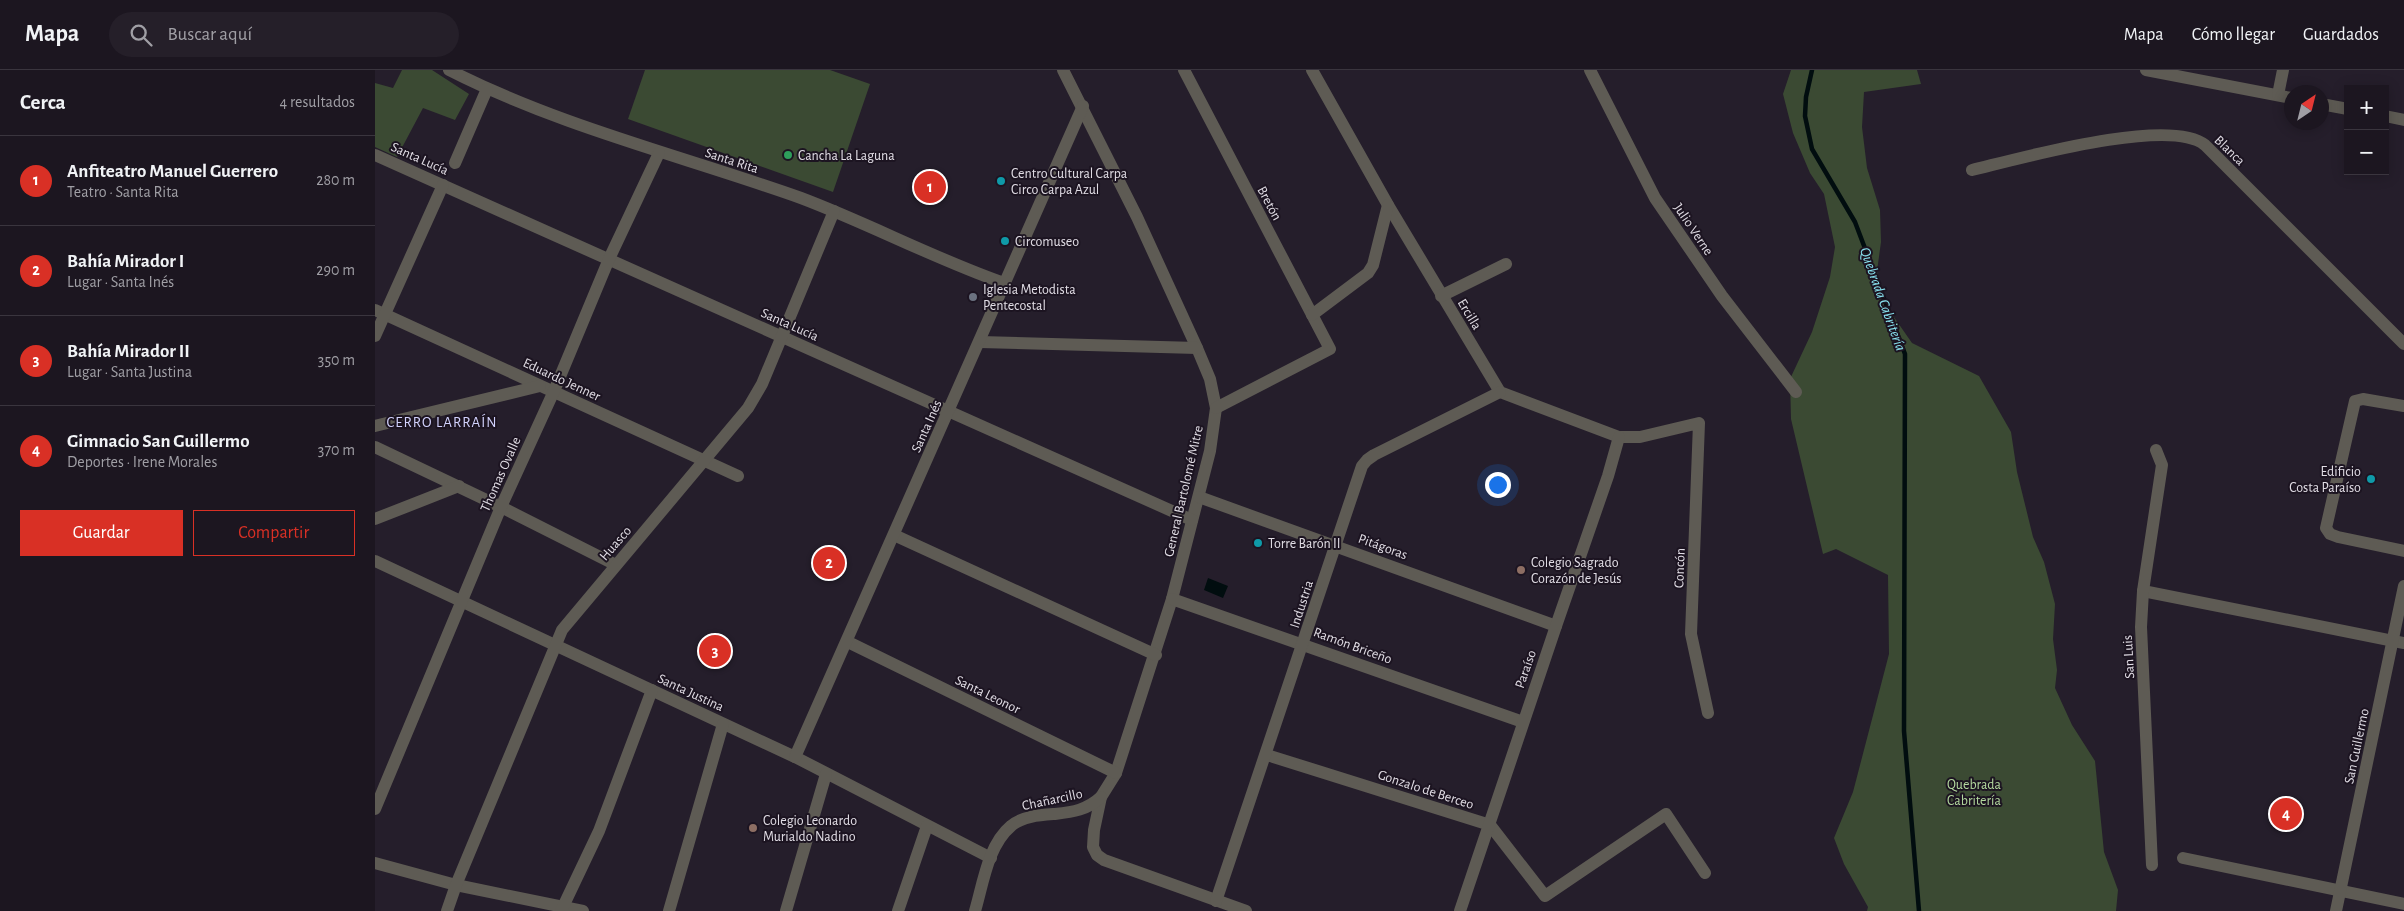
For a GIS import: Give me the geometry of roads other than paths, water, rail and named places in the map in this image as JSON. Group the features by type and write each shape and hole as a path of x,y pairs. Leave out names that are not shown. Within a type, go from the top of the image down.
{"street":[{"name":"Santa Rita","path":"449,70 540,112 659,153 801,198 1004,283"},
{"name":"General Bartolomé Mitre","path":"1063,70 1083,106 1137,217 1197,348 1210,379 1216,408 1210,450 1172,599 1156,655 1116,773 1101,798 1094,830 1093,847 1104,860 1216,901"},
{"name":"Bretón","path":"1184,70 1331,349 1216,408"},
{"name":"Ercilla","path":"1312,70 1441,296 1500,392"},
{"name":"Julio Verne","path":"1590,70 1655,198 1722,296 1796,392"},
{"path":"2146,70 2206,75 2284,96"},
{"path":"2278,95 2283,70"},
{"path":"455,163 487,89"},
{"path":"2329,105 2344,108"},
{"name":"Santa Inés","path":"795,758 1083,106"},
{"path":"2389,117 2404,120"},
{"name":"Blanca","path":"1972,170 2127,136 2155,134 2192,138 2205,146 2404,344"},
{"name":"Thomas Ovalle","path":"375,810 501,507 554,391 609,259 659,153"},
{"name":"Santa Lucía","path":"375,155 1192,520"},
{"path":"375,336 380,312 443,185"},
{"path":"1312,315 1368,273 1373,265 1378,248 1388,205"},
{"name":"Huasco","path":"447,911 456,884 562,630 705,462 748,408 762,384 834,212"},
{"path":"1441,296 1506,264"},
{"name":"Eduardo Jenner","path":"380,312 737,476"},
{"path":"980,342 1197,348"},
{"path":"375,426 540,386"},
{"path":"1500,392 1619,437"},
{"name":"Industria","path":"1216,901 1267,755 1362,466 1367,460 1500,392"},
{"path":"2404,406 2363,398 2355,401 2326,528 2330,534 2338,537 2404,551"},
{"name":"Concón","path":"1619,437 1640,437 1699,423 1691,634 1708,713"},
{"name":"Paraíso","path":"1461,911 1523,722 1608,476 1619,437"},
{"path":"375,447 459,486 616,565"},
{"name":"San Luis","path":"2152,865 2141,628 2143,591 2162,464 2156,450"},
{"path":"375,519 459,486"},
{"name":"Pitágoras","path":"1199,497 1556,626"},
{"path":"894,535 1156,655"},
{"name":"Santa Justina","path":"375,560 795,758 991,858"},
{"name":"San Guillermo","path":"2337,911 2398,642 2404,586"},
{"path":"2143,591 2398,642"},
{"name":"Ramón Briceño","path":"1172,599 1523,722"},
{"name":"Santa Leonor","path":"847,642 1116,773"},
{"path":"561,909 599,831 652,690"},
{"path":"669,911 723,724"},
{"name":"Gonzalo de Berceo","path":"1267,755 1490,825"},
{"path":"786,911 826,774"},
{"name":"Chañarcillo","path":"975,911 991,858 1001,838 1011,825 1023,819 1091,807 1101,798"},
{"path":"1490,825 1545,896 1666,814 1705,873"},
{"path":"898,911 927,826"},
{"path":"2183,858 2404,904"},
{"path":"375,863 561,909 583,911"},
{"path":"1216,901 1246,911"}],"waterway":[{"name":"Quebrada Cabritería","path":"1812,70 1806,97 1805,116 1812,149 1855,222 1905,354 1904,731 1919,911"}],"place":[{"name":"Cancha La Laguna","path":"788,155"},
{"name":"Centro Cultural Carpa Circo Carpa Azul","path":"1001,181"},
{"name":"Anfiteatro Manuel Guerrero","path":"930,187"},
{"name":"Circomuseo","path":"1005,241"},
{"name":"Iglesia Metodista Pentecostal","path":"973,297"},
{"name":"Edificio Costa Paraíso","path":"2371,479"},
{"name":"Torre Barón II","path":"1258,543"},
{"name":"Bahía Mirador I","path":"829,563"},
{"name":"Colegio Sagrado Corazón de Jesús","path":"1521,570"},
{"name":"Bahía Mirador II","path":"715,651"},
{"name":"Gimnacio San Guillermo","path":"2286,814"},
{"name":"Colegio Leonardo Murialdo Nadino","path":"753,828"}],"district":[{"name":"CERRO LARRAÍN","path":"442,422"}]}
